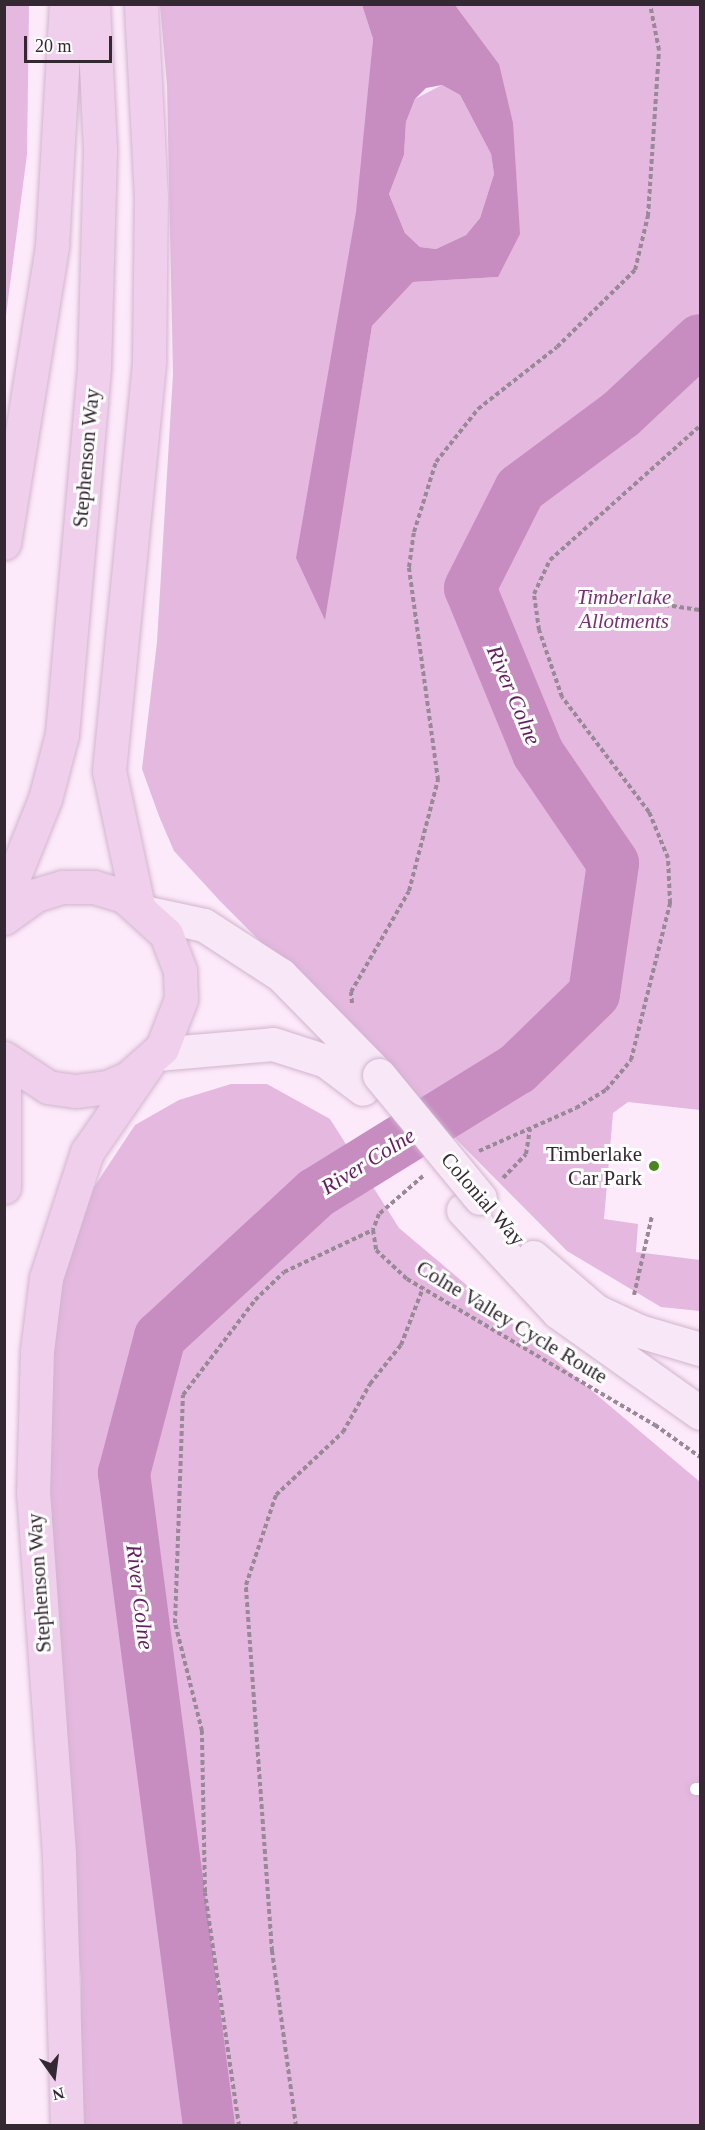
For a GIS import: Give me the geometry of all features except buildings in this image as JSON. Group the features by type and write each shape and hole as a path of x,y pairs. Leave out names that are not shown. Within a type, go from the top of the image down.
{"main road":[{"path":"4,543 52,245 66,4"},
{"name":"Stephenson Way","path":"4,901 45,799 62,734 94,367 100,149 93,4"},
{"path":"141,4 150,176 149,361 109,771 143,910"},
{"path":"4,918 36,895 63,887 94,887 143,910"},
{"name":"Stephenson Way","path":"67,2126 59,1854 33,1494 37,1351 46,1278 87,1152 175,1025 180,971 166,934 143,910"},
{"path":"4,1058 24,1076 75,1091 108,1087 152,1059"},
{"path":"4,1077 4,1187"}],"street":[{"name":"Colonial Way","path":"143,910 204,925 281,975 371,1082 552,1276 596,1311 639,1331 700,1349"},
{"name":"Colonial Way","path":"152,1059 273,1044 326,1061 371,1082"},
{"name":"Colonial Way","path":"480,1197 558,1312 700,1413"}],"path":[{"path":"352,1010 351,992 409,891 438,780 409,567 414,532 436,462 478,409 557,347 635,270 648,216 659,50 650,4"},
{"path":"469,1155 530,1129 606,1090 631,1060 670,903 668,858 649,812 562,697 539,630 534,594 550,560 700,426"},
{"path":"583,593 700,610"},
{"path":"480,1197 526,1154 530,1129"},
{"path":"239,2126 205,1892 201,1731 175,1623 183,1395 255,1300 284,1272 373,1230 379,1214 428,1172"},
{"path":"631,1305 652,1216"},
{"name":"Colne Valley Cycle Route","path":"373,1230 376,1250 423,1288 655,1425 700,1457"},
{"path":"296,2126 272,1951 246,1585 276,1495 343,1432 370,1384 401,1345 423,1288"}],"green space":[{"path":"5,4 29,5 27,154 5,323"},
{"name":"Timberlake Allotments","path":"160,5 362,5 373,39 324,619 372,326 413,282 498,277 499,64 455,5 700,5 700,1110 628,1102 613,1113 604,1219 638,1224 636,1252 700,1260 700,1311 661,1307 567,1251 221,902 174,851 159,816 142,769 157,642 173,374 167,86"},
{"path":"442,85 460,95 491,154 494,174 480,218 466,235 436,249 420,247 405,233 389,194 404,155 406,122 415,99"},
{"path":"231,1084 267,1084 330,1119 399,1228 700,1482 700,2125 81,2126 81,1980 44,1495 45,1393 65,1266 94,1187 135,1125 179,1100"}],"shaded area":[{"path":"362,5 455,5 499,64 513,123 520,234 498,277 413,282 372,326 325,620 296,558 356,212 373,39","holes":["442,85 460,95 491,154 494,174 480,218 466,235 436,249 420,247 405,233 389,194 404,155 406,122 415,99 426,88"]}],"waterway":[{"name":"River Colne","path":"209,2126 124,1473 160,1337 316,1193 517,1069 594,994 613,863 538,753 470,588 520,489 621,414 700,340"}],"place":[{"name":"Timberlake Car Park","path":"654,1166"}]}
